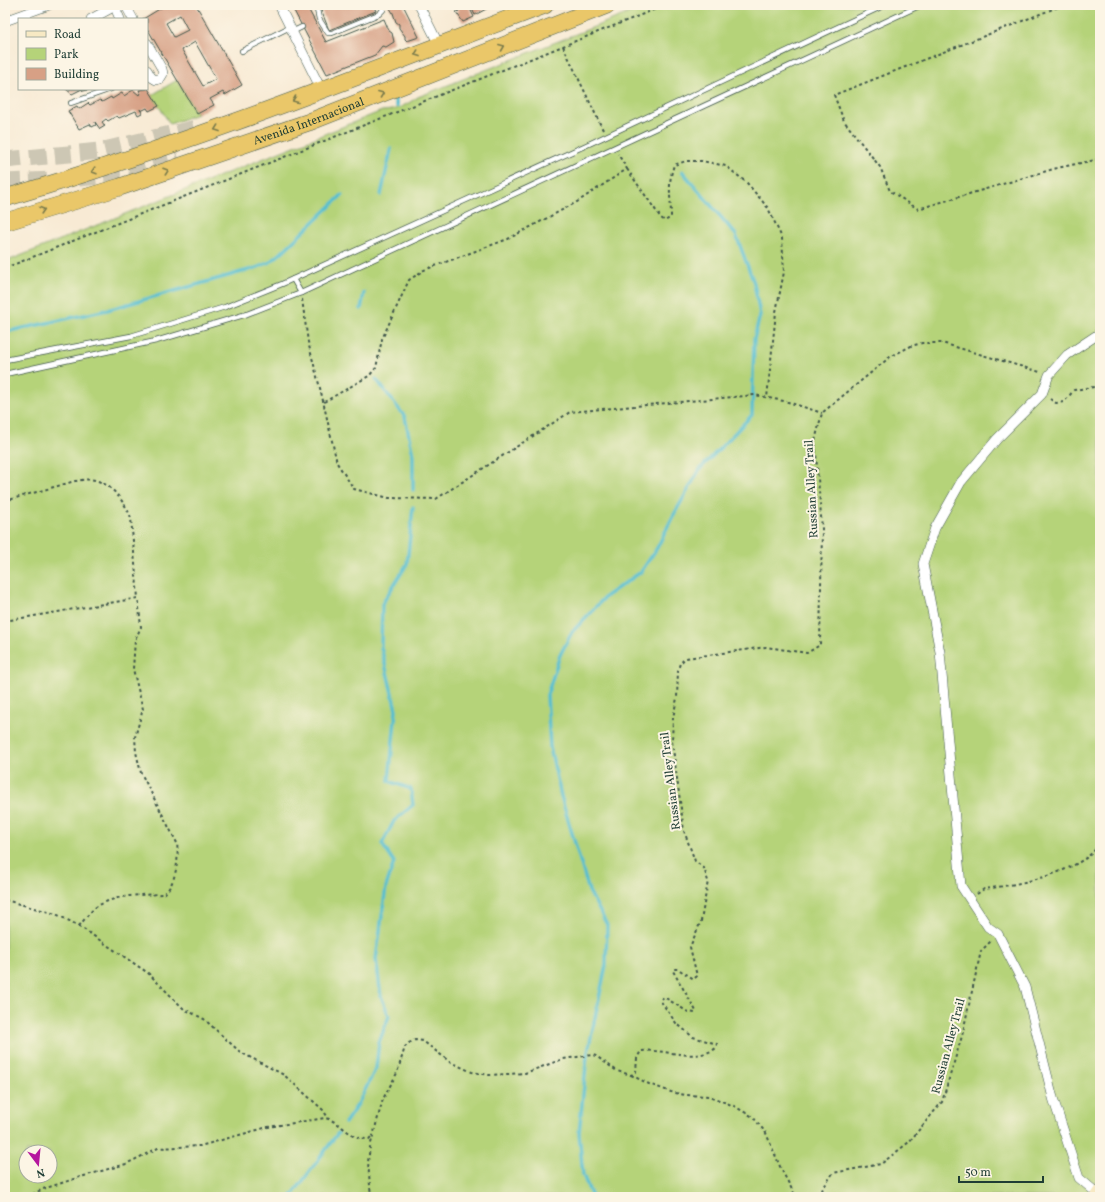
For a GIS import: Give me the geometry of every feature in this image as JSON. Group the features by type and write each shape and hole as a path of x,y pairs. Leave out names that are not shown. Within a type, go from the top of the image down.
{"highway":[{"name":"Avenida Internacional","path":"5,198 194,138 545,5"},
{"name":"Avenida Internacional","path":"5,222 120,187 309,122 607,5"}],"street":[{"path":"5,21 48,5"},
{"path":"118,5 117,12 120,18"},
{"path":"93,18 118,5 126,6 132,18"},
{"path":"279,5 321,89"},
{"path":"419,5 439,45"},
{"path":"148,45 162,69 163,74 160,79 156,80 148,73"},
{"path":"1098,1194 1079,1178 1053,1098 1025,987 998,934 988,927 961,886 940,652 923,564 935,528 961,482 997,439 1042,394 1049,375 1067,355 1100,333"}],"lane":[{"path":"316,5 316,20 328,32 332,33 380,14 383,10 381,5"},
{"path":"5,360 131,336 225,307 293,279 606,136 885,5"},
{"path":"5,374 156,340 247,314 301,293 612,147 921,5"},
{"path":"242,51 291,30 302,27"},
{"path":"71,103 108,90"},
{"path":"293,279 301,293"}],"path":[{"path":"5,268 666,5"},
{"path":"1063,5 834,95 844,121 880,167 890,191 918,209 1057,168 1100,159"},
{"path":"563,46 606,136"},
{"path":"612,147 661,218 665,221 671,217 669,191 670,178 674,165 686,161 702,161 726,166 747,183 768,208 782,238 784,272 776,312 767,398"},
{"path":"324,402 369,376 376,368 382,339 409,280 424,270 508,238 577,202 627,169"},
{"path":"301,293 308,342 324,402 337,463 354,489 388,498 436,499 548,428 570,412 755,395 788,402 822,413 890,357 911,346 922,343 942,342 1049,375"},
{"path":"1042,394 1056,403 1064,402 1074,390 1100,386"},
{"name":"Russian Alley Trail","path":"631,1075 636,1072 637,1058 641,1051 685,1055 710,1051 717,1046 714,1042 693,1037 676,1023 660,1000 664,997 688,1012 695,1013 696,1011 673,971 674,969 678,969 694,979 697,976 690,947 701,921 708,881 704,868 695,861 684,831 672,741 673,718 677,698 678,670 680,663 686,658 766,647 807,652 820,646 822,529 815,441 822,413"},
{"path":"5,501 87,479 99,481 114,492 128,508 130,513 140,627 135,640 133,669 143,708 135,737 136,752 141,773 177,844 178,856 171,888 164,894 130,896 109,902 96,908 79,926"},
{"path":"5,621 138,598"},
{"path":"969,898 984,889 1038,880 1073,865 1096,850 1100,843"},
{"path":"5,900 56,914 79,926 148,973 184,1009 204,1019 240,1052 284,1074 323,1110 329,1119 359,1139 369,1139 374,1134"},
{"name":"Russian Alley Trail","path":"824,1197 822,1190 833,1173 881,1164 909,1142 942,1102 962,1036 981,951 998,934"},
{"path":"371,1197 368,1162 383,1099 397,1073 405,1047 415,1040 423,1041 450,1062 482,1075 509,1075 525,1073 562,1059 596,1056 617,1071 631,1075 649,1084 671,1092 685,1095 710,1096 734,1106 753,1117 766,1133 781,1170 796,1197"},
{"path":"27,1197 70,1180 126,1164 158,1148 200,1146 268,1127 322,1118 329,1119"}],"green space":[{"path":"649,5 1100,5 1100,1175 1086,1197 5,1197 5,262 382,111 392,110 409,103 418,97"},
{"path":"177,80 197,114 170,124 152,95"}],"building":[{"path":"166,5 196,5 242,85 225,95 223,92 210,99 214,105 197,114 148,30 148,18 145,18","holes":["180,15 188,30 174,37 166,23","195,42 216,79 203,86 182,50"]},
{"path":"291,5 306,5 326,42 384,19 389,31 392,33 394,42 386,47 382,46 375,55 327,74"},
{"path":"319,5 373,5 376,11 329,30"},
{"path":"388,5 403,5 419,37 407,41 405,39 405,36 399,28 399,24 396,22"},
{"path":"459,5 468,5 474,17 463,22 456,12 459,11 455,7"},
{"path":"470,5 487,5 488,8 475,15"},
{"path":"148,89 159,106 149,111 147,108 141,111 142,113 138,115 136,111 119,118 117,116 108,121 106,119 102,122 105,126 100,129 95,122 96,125 92,127 90,124 79,129 68,111 77,106 79,109 88,103 90,105 100,100 102,102 111,97 112,99 122,93 124,96 133,90 139,95 141,94 139,90 148,90"},
{"path":"67,90 80,90 72,94"}],"waterway":[{"path":"394,96 397,106"},
{"path":"381,195 391,149"},
{"path":"592,1197 583,1175 579,1133 587,1056 606,965 607,925 589,891 561,796 550,747 547,695 560,655 572,632 606,596 641,572 657,548 700,469 752,415 754,339 760,315 754,283 736,235 682,171"},
{"path":"5,332 107,310 256,268 270,262 280,254 342,195"},
{"path":"361,309 364,293"},
{"path":"376,379 405,417 413,455 413,490"},
{"path":"345,1123 358,1104 376,1068 379,1042 389,1016 381,996 376,959 386,887 394,862 382,844 394,821 413,805 411,789 389,781 396,710 381,647 382,604 407,564 413,507"},
{"path":"291,1197 338,1133"}],"tunnel":[{"path":"5,160 100,151 200,127"},
{"path":"79,178 129,173 179,159"},
{"path":"5,182 55,180"}]}
